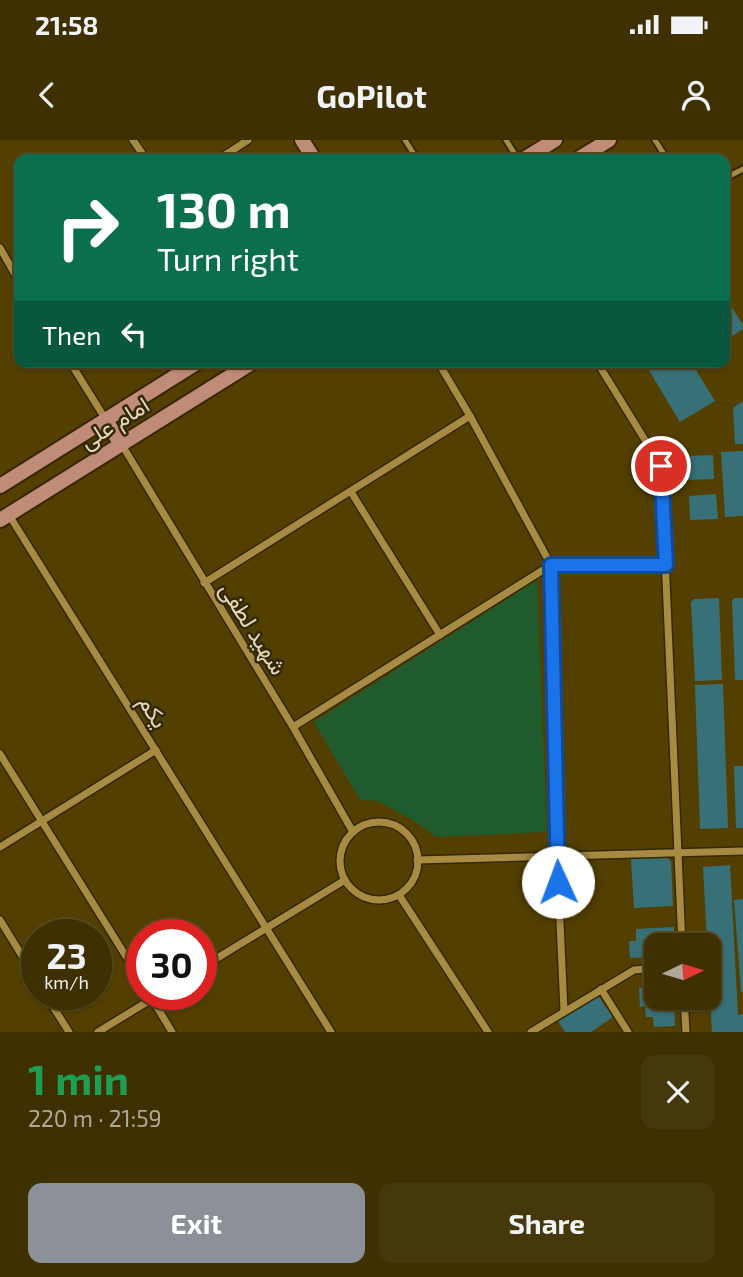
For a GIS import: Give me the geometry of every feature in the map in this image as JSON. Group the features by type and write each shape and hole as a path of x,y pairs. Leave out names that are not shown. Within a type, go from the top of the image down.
{"street":[{"path":"227,154 248,140"},
{"path":"532,154 555,140"},
{"path":"586,154 609,140"},
{"path":"0,247 14,272"},
{"path":"74,368 121,444"},
{"name":"امام علی","path":"0,486 188,368"},
{"name":"امام علی","path":"4,518 243,368"},
{"path":"442,368 551,565 557,856 564,1011"},
{"path":"601,368 661,466 681,933"},
{"path":"204,583 470,416"},
{"name":"شهید لطفی","path":"121,444 293,727 353,832"},
{"path":"351,492 440,635"},
{"name":"یکم","path":"4,518 156,750 331,1032"},
{"path":"293,727 551,565 666,565"},
{"path":"0,847 156,750"},
{"path":"0,754 126,956"},
{"path":"376,822 390,824 401,830 410,839 417,860 415,875 409,886 388,900 375,900 352,890 345,880 340,855 353,832 376,822"},
{"path":"417,860 743,851"},
{"path":"217,958 345,880"},
{"path":"399,895 488,1032"},
{"path":"0,920 21,954"},
{"path":"531,1032 634,970 644,969"},
{"path":"601,989 628,1032"},
{"path":"55,1010 69,1032"},
{"path":"98,1032 130,1010"},
{"path":"159,1010 173,1032"},
{"path":"685,1010 686,1032"}],"green space":[{"path":"537,580 547,832 436,837 416,822 377,801 360,800 314,722"}],"building":[{"path":"730,304 743,325 743,329 730,337"},
{"path":"648,368 695,368 715,401 680,422"},
{"path":"743,401 743,444 735,444 733,408"},
{"path":"743,451 743,516 725,517 721,452"},
{"path":"713,455 714,479 687,480 685,456"},
{"path":"716,494 718,519 690,520 689,496"},
{"path":"719,598 722,680 695,681 691,602 694,599"},
{"path":"734,598 743,598 743,680 735,680"},
{"path":"723,684 728,828 700,829 695,685"},
{"path":"734,766 743,766 743,828 736,828"},
{"path":"666,857 671,861 673,906 634,908 631,859"},
{"path":"730,865 738,1015 743,1014 743,1032 712,1032 711,1010 721,1010 721,933 707,933 703,867"},
{"path":"743,899 743,992 741,992 734,900"},
{"path":"674,927 674,933 644,933 644,957 630,958 629,941 636,941 636,929"},
{"path":"639,988 644,988 644,1006 640,1007"},
{"path":"597,994 613,1017 591,1032 565,1032 558,1021"},
{"path":"645,1010 674,1010 675,1026 654,1027 653,1017 646,1017"}],"route":[{"path":"558,882 551,565 666,565 661,466"}]}
